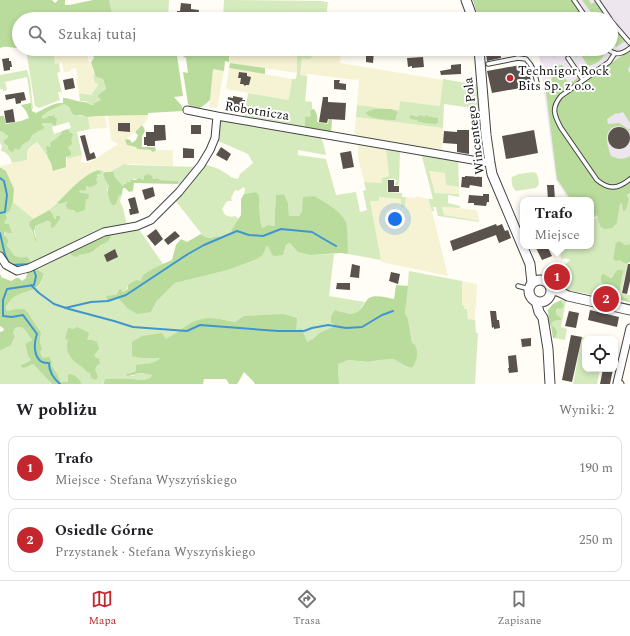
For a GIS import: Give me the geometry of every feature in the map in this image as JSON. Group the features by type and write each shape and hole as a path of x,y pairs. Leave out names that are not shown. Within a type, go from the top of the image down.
{"street":[{"path":"466,0 470,12"},
{"name":"Wincentego Pola","path":"480,56 492,174 520,240"},
{"path":"187,110 217,116"},
{"name":"Robotnicza","path":"0,256 6,265 17,271 33,266 104,232 137,226 151,220 179,192 201,165 215,138 217,116 405,150 490,163"},
{"name":"Wincentego Pola","path":"524,249 530,264 535,270 534,284"},
{"path":"550,384 548,349 543,318 539,312 545,297 549,284 546,282 534,284 529,295 531,297 545,297 559,298 568,296 630,310"},
{"path":"620,384 618,383 630,328"}],"lane":[{"path":"574,0 582,12"},
{"path":"597,0 605,12"},
{"path":"618,29 630,43"},
{"path":"618,53 623,53 630,48"},
{"path":"613,56 609,62 561,96 554,108 557,120 597,180 603,185 616,187 622,185 630,179"},
{"path":"488,64 518,58 526,59 535,72 537,83"},
{"path":"568,58 583,80"},
{"path":"518,286 534,284"}],"shaded area":[{"path":"470,0 630,0 630,194 594,219 594,197 567,197 556,180 539,56 618,56 618,12 474,12"},
{"path":"54,56 88,56 89,62 91,62 96,74 93,75 98,85 91,95 79,93 76,79 78,79 76,68 71,69 71,71 64,72 62,63 55,64"},
{"path":"229,56 297,56 297,73 230,63"},
{"path":"305,56 340,56 340,63 443,80 441,106 400,101 399,110 357,105 359,80 308,74 307,76 300,75 302,58"},
{"path":"229,68 292,79 288,100 226,89"},
{"path":"213,69 224,71 217,108 209,107"},
{"path":"148,115 146,122 125,140 137,149 151,150 152,152 157,150 173,150 173,166 125,164 109,172 105,172 100,169 93,171 49,210 34,219 13,202 14,189 6,171 0,166 27,160 27,152 37,142 51,163 66,167 67,159 82,155 81,162 86,163 92,161 118,144 111,140 108,116"},
{"path":"105,116 107,128 90,129 88,117"},
{"path":"356,117 443,128 442,153 354,138"},
{"path":"358,143 387,148 389,176 382,183 364,182 358,157"},
{"path":"428,171 446,173 446,185 459,187 459,194 435,193"},
{"path":"416,196 428,199 448,276 381,262 370,201 378,201 379,197 402,199 405,207 406,197 415,198"},
{"path":"442,207 477,210 479,221 443,215"},
{"path":"462,281 477,284 475,320 468,319 467,309 464,309 462,306"}],"green space":[{"path":"0,0 52,0 55,3 58,0 65,0 65,5 69,5 93,0 109,0 112,12 12,12 12,47 0,48"},
{"path":"109,0 169,0 168,12 112,12"},
{"path":"224,0 328,2 327,12 223,12"},
{"path":"473,0 572,0 581,12 477,12"},
{"path":"582,0 589,0 591,4 595,2 603,12 591,12"},
{"path":"618,30 627,40 618,46"},
{"path":"630,50 630,65 628,70 630,73 630,123 623,112 616,113 607,119 608,124 619,123 630,130 630,133 624,128 617,126 611,129 607,138 611,156 620,159 630,156 630,178 622,184 610,186 598,179 558,120 556,108 562,97"},
{"path":"27,56 54,56 55,64 59,63 60,72 57,73 63,97 61,92 58,92 60,100 39,108 35,106"},
{"path":"93,56 177,56 183,96 174,97 182,106 183,111 148,113 148,115 87,117 74,115 69,107 64,104 42,116 43,119 54,114 55,118 57,118 56,125 53,125 52,123 43,123 44,128 32,135 30,140 22,145 20,149 18,150 15,148 13,152 10,151 8,146 4,143 8,136 0,131 0,116 4,116 6,124 29,118 21,105 31,103 32,111 36,113 53,105 63,103 63,98 86,102 91,105 94,105 94,103 101,100 97,96 106,89 103,79 96,77 91,62 94,58"},
{"path":"183,56 229,56 229,62 225,61 224,71 213,69 210,100 199,108 194,108 188,104 183,72 188,73 186,58"},
{"path":"297,56 312,56 310,59 302,58 300,75 307,76 305,101 312,102 312,109 310,110 312,114 311,116 305,117 305,128 244,118 248,93 288,100 292,79 296,79"},
{"path":"582,56 604,56 594,64 588,66"},
{"path":"230,63 265,68 265,74 229,68"},
{"path":"562,65 564,67 566,73 564,76 569,84 579,77 579,83 558,97 553,114 597,181 609,188 630,180 630,193 627,195 629,200 626,210 623,211 622,203 620,204 617,223 612,228 604,229 600,226 597,215 594,217 594,197 569,197 557,179 546,92 551,87 551,70 555,66"},
{"path":"27,70 30,80 32,110 27,77 5,82 7,90 3,91 3,89 0,89 0,75"},
{"path":"96,74 96,77 103,79 106,90 97,96 101,100 94,103 94,105 91,105 86,101 80,101 79,93 91,95 98,85 95,83 93,75"},
{"path":"443,79 478,85 486,159 484,160 479,109 444,104 443,128 356,117 357,105 399,110 400,101 440,106"},
{"path":"64,104 69,107 72,113 88,117 90,129 77,132 82,155 67,159 68,148 71,140 68,129 71,128 69,122 52,127 54,134 62,131 54,140 47,152 47,156 37,142 28,150 27,160 12,163 11,159 1,151 2,146 0,143 0,131 8,136 7,138 14,148 16,148 30,140 31,135 41,129 43,123 53,123 57,118 55,118 53,114 52,116 43,119 42,116"},
{"path":"267,108 274,110 274,119 247,114 248,110 257,111 259,113 265,111"},
{"path":"314,109 317,115 317,122 328,124 329,117 332,120 331,133 305,128 305,117 311,116 310,110"},
{"path":"375,109 391,109 398,112 396,119 380,119 367,115 366,112"},
{"path":"411,115 418,117 420,115 425,117 425,115 438,118 438,122 436,124 419,122 411,119 409,117"},
{"path":"222,119 320,137 323,142 326,155 298,150 298,155 326,159 336,195 356,192 360,212 367,210 363,191 366,190 364,182 382,183 382,178 389,176 386,148 400,150 399,185 395,185 397,181 394,179 388,180 387,192 402,193 402,197 406,197 405,207 401,207 401,199 379,197 379,201 370,201 381,260 348,254 347,228 344,218 332,207 315,196 299,216 289,216 288,203 284,194 276,195 275,226 268,225 262,228 260,206 256,192 244,194 244,187 238,191 235,190 231,198 232,201 227,201 222,209 225,215 231,217 235,216 239,219 230,235 220,237 217,236 212,239 204,237 175,200 204,164 219,169 230,177 238,179 240,174 253,163 248,154 216,140 218,123"},
{"path":"142,125 145,131 142,136 142,147 155,147 156,151 152,152 151,150 137,149 136,147 127,145 125,140 130,140 132,143 136,140 138,135 135,132"},
{"path":"68,129 73,135 71,140 72,143 68,148 71,155 66,157 66,167 53,171 46,153 46,147 51,147 50,143 60,135 62,131"},
{"path":"421,153 458,159 459,187 446,185 445,173 429,171 435,193 459,194 459,197 448,195 448,203 460,206 460,208 442,207 444,215 479,222 438,216 436,207 433,207 434,211 432,211 428,199 433,199"},
{"path":"124,164 198,167 183,184 178,184 178,181 158,180 157,178 142,180 134,179 123,186 114,176 114,172 109,172"},
{"path":"0,167 6,171 14,189 13,202 10,211 6,214 7,218 4,223 9,224 12,233 5,231 4,235 8,241 7,245 14,256 27,257 38,270 44,274 42,281 36,288 19,294 12,299 6,307 7,311 24,309 41,333 40,341 42,349 40,352 43,358 49,357 52,362 51,366 56,371 61,382 68,382 68,374 74,375 82,384 52,384 33,364 22,368 21,365 31,360 28,356 25,344 32,340 21,327 15,328 13,333 15,336 11,345 0,351 0,332 4,329 0,326 0,275 1,277 11,281 19,278 22,281 26,278 27,273 24,267 20,268 13,266 0,253"},
{"path":"100,169 105,172 103,174 109,186 107,190 112,205 115,205 119,196 122,194 120,201 127,226 104,232 34,265 18,258 11,252 5,237 5,231 12,233 9,224 4,223 7,218 6,214 10,211 13,202 34,219 30,221 33,235 36,239 35,226 47,221 51,222 54,226 60,219 54,218 53,214 49,210 57,203 60,204 68,200 73,210 77,213 85,210 86,199 84,193 79,192 96,179"},
{"path":"99,170 101,173 97,175 97,184 91,187 86,186 86,190 81,190 79,192 88,194 89,196 88,199 86,199 85,210 77,213 73,210 67,209 66,205 68,201 60,204 57,203 88,175"},
{"path":"105,172 114,172 114,176 123,186 131,180 136,180 139,178 143,180 144,176 148,174 152,176 153,179 157,178 159,180 178,181 178,184 134,183 133,191 129,192 123,188 122,194 119,196 117,202 115,205 112,205 108,193 109,186 103,174"},
{"path":"534,172 537,174 539,184 538,187 515,190 512,184 512,177 519,174"},
{"path":"256,192 259,195 262,228 268,225 275,226 276,195 284,194 288,203 289,216 299,216 302,212 303,197 315,196 328,204 341,214 346,222 348,232 348,254 311,255 298,252 290,243 286,245 283,255 273,256 268,246 266,246 263,255 257,259 228,270 175,283 157,301 151,312 137,314 127,308 118,298 107,301 106,296 116,295 120,289 123,292 128,289 128,285 136,280 141,281 143,275 172,260 176,245 181,239 187,242 201,234 209,238 230,235 241,215 241,199 244,194"},
{"path":"630,194 630,244 625,245 617,243 613,259 619,260 626,264 628,263 621,293 629,295 630,301 621,296 619,293 623,276 617,270 614,275 609,278 606,275 606,285 616,299 566,290 562,265 566,264 570,260 565,258 561,260 560,249 594,249 594,219 598,217 600,226 617,223 620,204 622,203 626,210 629,200 627,196"},
{"path":"49,210 53,214 54,218 56,219 56,216 60,216 60,219 54,227 51,228 51,222 47,221 35,226 34,232 37,242 29,225 30,221"},
{"path":"138,228 163,264 156,267 141,281 128,285 127,289 123,292 120,290 116,295 106,297 107,301 118,298 127,308 151,312 158,300 175,283 228,270 257,259 263,255 265,246 284,252 286,245 290,243 311,255 334,254 329,296 365,302 357,312 352,314 345,313 336,326 319,333 307,342 296,330 222,319 189,324 141,358 160,357 156,361 149,364 141,364 136,371 126,375 133,376 137,373 143,373 152,375 150,378 144,380 105,379 102,384 82,384 79,379 68,374 68,382 61,382 55,369 43,358 40,352 42,349 40,341 41,333 15,309 7,311 6,307 14,297 24,292 36,289 39,286 44,275 37,269 70,252 71,255 93,252 98,247 103,245 111,234"},
{"path":"111,234 107,242 99,246 93,252 76,257 71,255 70,252"},
{"path":"619,241 625,245 630,244 630,262 626,264 619,260 616,261 613,259 616,243"},
{"path":"617,270 622,270 623,272 619,293 630,302 616,299 608,295 609,289 605,288 606,285 601,282 601,276 603,274 611,278"},
{"path":"409,271 462,281 462,306 464,306 464,309 467,309 468,319 475,320 476,333 478,333 475,384 339,384 338,364 349,360 368,362 395,359 405,365 412,343 408,319 405,313"},
{"path":"563,273 565,289 558,287 553,283 553,275"},
{"path":"396,285 408,286 405,313 408,319 412,343 415,345 417,354 412,368 394,359 368,362 349,360 338,364 339,384 255,384 244,372 237,384 229,384 226,379 204,379 203,384 103,384 105,379 144,380 150,378 152,375 138,373 127,376 126,374 136,371 136,365 152,363 160,358 141,358 132,356 132,342 142,336 162,333 166,339 194,321 207,318 235,322 244,316 283,314 297,318 296,330 302,329 307,342 319,333 335,326 331,322 331,316 335,310 350,314 357,312 369,298 378,296 394,299"},
{"path":"561,300 566,301 561,327 567,329 565,340 553,338 555,337 556,329 551,324 554,321 561,320 556,312 563,303"},
{"path":"561,300 564,306 561,309 558,308 556,310 556,314 561,318 561,320 554,321 551,324 556,329 557,333 555,338 553,338 551,326 549,324 548,310 553,304"},
{"path":"21,327 32,340 25,345 28,356 31,360 22,364 27,367 33,364 52,384 0,384 0,351 11,345 15,336 13,333 15,328"},
{"path":"77,327 89,333 87,340 97,342 99,349 94,355 99,359 100,364 97,365 95,369 98,377 96,380 91,378 90,373 75,362 68,353 68,340 65,339 68,328 74,329"},
{"path":"582,337 582,372 599,372 597,384 573,384"}],"building":[{"path":"181,3 191,4 191,9 199,10 199,12 177,12 180,11"},
{"path":"366,56 374,56 373,63 366,62"},
{"path":"486,56 501,56 501,58 487,61"},
{"path":"423,57 424,67 408,67 407,58"},
{"path":"9,58 12,67 10,67 10,70 4,71 2,59"},
{"path":"461,64 461,74 441,75 440,71 451,69 451,65"},
{"name":"Technigor Rock Bits Sp. z o.o.","path":"526,64 532,86 492,93 487,71"},
{"path":"239,72 247,73 247,76 251,77 249,85 245,86 240,84 241,78 238,78"},
{"path":"73,78 75,88 65,90 63,80"},
{"path":"334,80 340,80 339,83 346,84 346,90 334,89"},
{"path":"24,92 26,100 21,101 21,103 16,104 15,98 6,100 5,95"},
{"path":"233,96 243,98 242,100 245,100 244,108 241,109 227,105 228,97 233,98"},
{"path":"323,97 328,97 328,102 346,103 345,120 328,119 327,123 319,122"},
{"path":"13,109 15,122 6,123 4,111"},
{"path":"118,123 130,123 130,132 118,131"},
{"path":"154,125 165,125 166,140 155,141 155,146 144,145 144,137 146,137 146,132 154,132"},
{"path":"191,125 201,125 201,134 191,134"},
{"path":"619,127 627,130 630,138 627,146 619,149 611,146 608,138 611,130"},
{"path":"457,130 469,130 469,154 457,152 457,144 443,143 444,131 457,132"},
{"path":"534,130 538,153 506,159 502,136"},
{"path":"85,135 90,154 94,152 96,158 87,161 80,136"},
{"path":"221,147 231,154 227,161 216,155"},
{"path":"183,148 194,149 194,158 183,158"},
{"path":"351,151 354,167 343,169 340,153"},
{"path":"462,177 482,177 482,187 470,185 469,188 461,187"},
{"path":"388,180 394,180 394,186 399,186 399,192 388,192"},
{"path":"547,185 554,185 555,197 548,197"},
{"path":"153,187 155,196 145,200 142,190"},
{"path":"483,194 489,194 489,202 487,202 486,206 468,203 469,195 483,196"},
{"path":"135,197 139,213 130,215 129,209 131,209 128,199"},
{"path":"496,224 497,226 502,224 505,231 508,230 511,238 499,243 496,235 453,251 450,241"},
{"path":"156,229 163,239 155,246 147,236"},
{"path":"175,231 180,236 168,245 164,240"},
{"path":"115,249 118,257 107,262 104,255"},
{"path":"536,249 548,249 552,256 542,260"},
{"path":"352,264 360,266 359,278 350,277"},
{"path":"628,264 630,264 630,281 627,294 622,293"},
{"path":"560,265 562,273 559,273 559,280 554,280 552,266"},
{"path":"391,272 400,274 398,284 389,281"},
{"path":"337,283 350,283 350,290 336,289"},
{"path":"590,310 619,317 617,327 588,320"},
{"path":"490,311 496,311 500,328 492,328"},
{"path":"569,311 579,313 576,328 565,326"},
{"path":"571,335 582,337 572,382 562,380"},
{"path":"531,338 531,346 522,347 521,339"},
{"path":"516,355 518,372 509,373 508,356"},
{"path":"602,372 612,372 610,384 600,384"}],"waterway":[{"path":"0,178 4,181 7,195 5,212 0,213"},
{"path":"65,308 91,302 108,301 126,295 188,254 204,245 237,231 249,235 263,236 281,229 312,232 336,246"},
{"path":"0,233 5,255 9,263"},
{"path":"12,265 31,264"},
{"path":"33,268 36,276 34,285 7,289 3,300 3,316 12,317 23,315 37,334 35,341 37,357 42,362 49,363 52,375 60,384"},
{"path":"31,285 54,304 69,309 133,327 187,331 200,325 278,331 304,331 328,325 346,328 362,327 382,315 393,311"}],"place":[{"name":"Technigor Rock Bits Sp. z o.o.","path":"510,78"},
{"name":"Trafo","path":"557,277"},
{"name":"Osiedle Górne","path":"606,299"}]}
